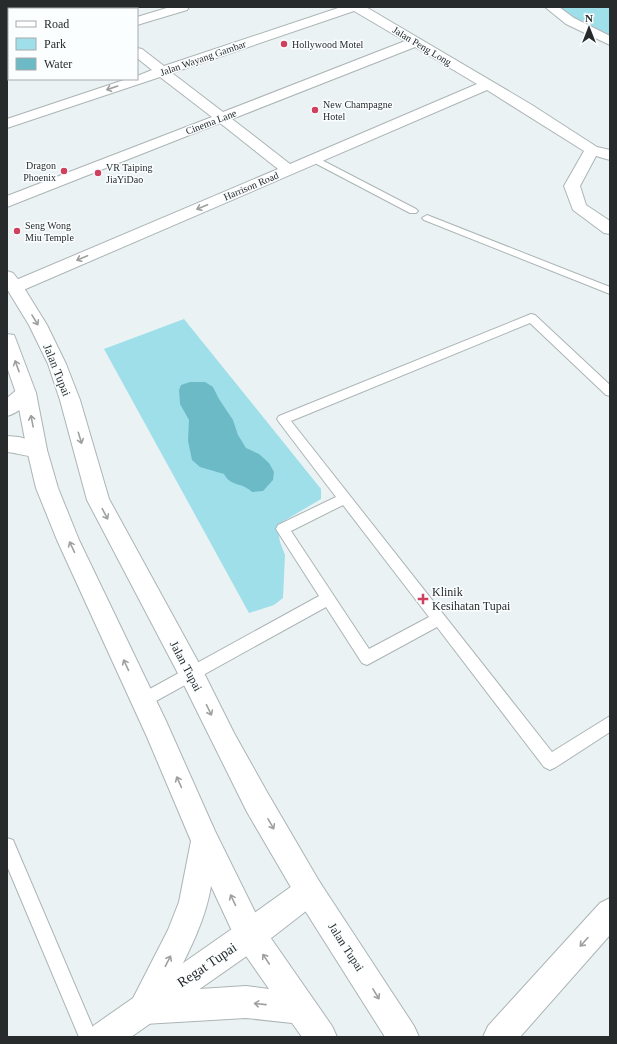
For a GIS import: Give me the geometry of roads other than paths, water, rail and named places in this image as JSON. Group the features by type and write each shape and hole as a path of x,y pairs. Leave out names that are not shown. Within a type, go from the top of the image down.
{"street":[{"path":"138,21 183,7"},
{"name":"Jalan Wayang Gambar","path":"138,79 353,7"},
{"name":"Jalan Peng Long","path":"358,7 487,86 527,108 592,150 610,155"},
{"path":"551,7 570,21 610,41"},
{"name":"Cinema Lane","path":"7,202 415,42"},
{"path":"138,53 289,170"},
{"name":"Jalan Wayang Gambar","path":"7,124 136,80"},
{"name":"Harrison Road","path":"11,282 289,170 487,86"},
{"path":"592,150 572,186 580,207 610,228"},
{"name":"Jalan Tupai","path":"11,282 38,325 56,364 70,400 98,500 258,802 309,891 403,1037"},
{"path":"7,340 26,393 47,488 68,540 142,701 157,730 205,841 250,935 299,1008 321,1037"},
{"path":"7,409 26,393"},
{"path":"7,444 19,445 38,450"},
{"path":"144,1008 179,940 194,902 205,841"},
{"name":"Regat Tupai","path":"116,1034 144,1008 250,935 309,891"},
{"path":"499,1037 610,913"},
{"path":"144,1008 246,1002 299,1008"}],"lane":[{"path":"314,159 413,211"},
{"path":"427,218 610,291"},
{"path":"610,392 531,318 283,419 550,762 610,723"},
{"path":"345,498 283,529 367,658 439,619"},
{"path":"142,701 192,675 328,599"},
{"path":"7,846 88,1037"}],"water":[{"path":"190,382 205,382 213,387 233,420 238,435 246,448 259,454 269,463 274,472 273,480 263,491 252,492 233,483 224,474 200,467 192,460 188,441 189,420 180,404 179,390 181,385"}],"place":[{"name":"Hollywood Motel","path":"284,44"},
{"name":"New Champagne Hotel","path":"315,110"},
{"name":"Dragon Phoenix","path":"64,171"},
{"name":"VR Taiping JiaYiDao","path":"98,173"},
{"name":"Seng Wong Miu Temple","path":"17,231"},
{"name":"Klinik Kesihatan Tupai","path":"423,599"}]}
